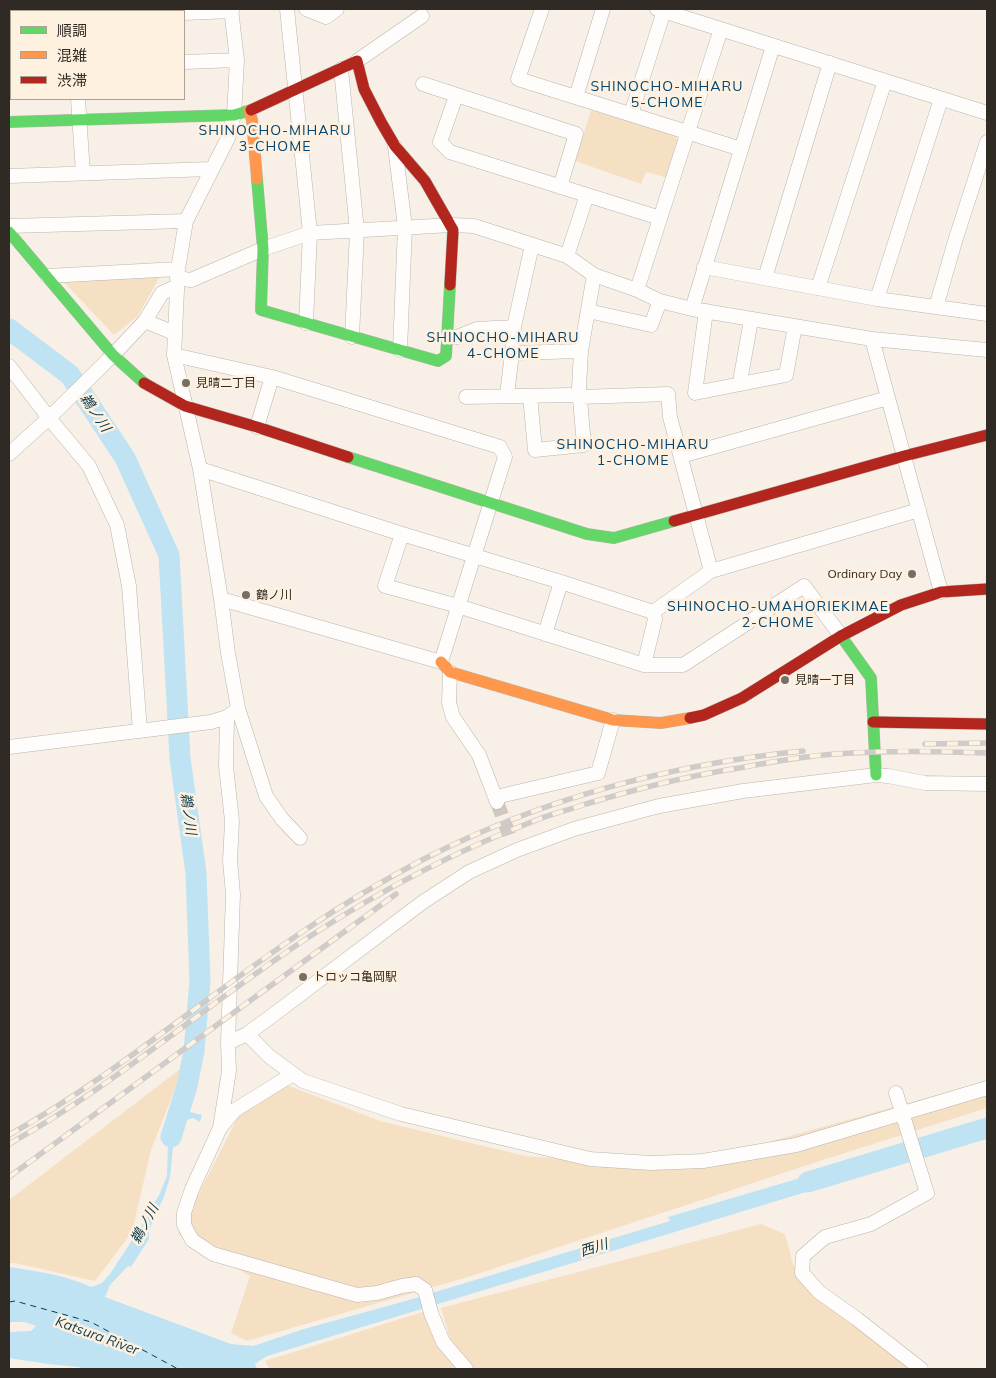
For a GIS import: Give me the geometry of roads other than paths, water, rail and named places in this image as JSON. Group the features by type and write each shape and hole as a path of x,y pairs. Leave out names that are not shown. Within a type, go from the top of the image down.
{"street":[{"path":"287,9 310,233 306,323"},
{"path":"306,9 326,18 337,9"},
{"path":"542,9 518,79 741,149"},
{"path":"576,97 603,9"},
{"path":"185,12 231,10 237,60 234,115 228,138 186,221 177,278 174,355 200,469 238,708 266,796 282,819 300,838"},
{"path":"631,114 660,10 987,113"},
{"path":"9,122 234,115 249,111 357,61 420,11"},
{"path":"637,290 721,29"},
{"path":"692,309 773,46"},
{"path":"185,62 237,60"},
{"path":"249,111 252,120 263,249 261,310 438,361 446,356 454,230 425,181 395,146 364,89 357,61"},
{"path":"765,278 830,63"},
{"path":"341,69 357,231 352,337"},
{"path":"818,288 885,81"},
{"path":"423,84 576,134 560,187"},
{"path":"456,96 440,142 450,152 660,218"},
{"path":"877,299 941,99"},
{"path":"78,100 83,173"},
{"path":"936,307 956,238 983,174 987,142"},
{"path":"395,146 405,227 400,350"},
{"path":"9,176 211,169"},
{"path":"567,256 587,195"},
{"path":"9,226 186,221"},
{"path":"47,276 177,278 191,280 263,249 310,233 405,227 474,226 567,256 594,275 637,290 660,301 692,309 872,339 987,350"},
{"path":"9,232 113,355 143,382 185,406 257,427 587,534 614,538 904,456 987,436"},
{"path":"507,395 514,327 532,245"},
{"path":"704,267 877,299 987,314"},
{"path":"530,396 535,450 584,444 579,388 582,351 594,275"},
{"path":"9,454 113,355 145,321 162,292 177,278"},
{"path":"588,311 651,325 660,301"},
{"path":"706,311 696,393 786,374 795,326"},
{"path":"741,384 751,320"},
{"path":"145,321 174,333"},
{"path":"447,337 457,336 477,329 514,327"},
{"path":"872,339 941,592"},
{"path":"512,353 582,351"},
{"path":"174,355 272,377 500,447 505,458 489,503 458,606 445,667 449,703 453,717 479,755 496,800 598,773 613,720"},
{"path":"9,366 51,415 89,466 117,524 130,586 145,730"},
{"path":"257,427 272,377"},
{"path":"466,397 507,395 570,395 580,397 668,394 670,417 711,571"},
{"path":"681,456 888,398"},
{"path":"200,469 652,612 655,619 644,665"},
{"path":"652,612 711,571 919,510"},
{"path":"402,534 385,586 458,606 644,665 683,666 804,586 871,678 876,775"},
{"path":"545,634 561,582"},
{"path":"221,599 613,720 661,723 704,715 742,698 841,636 901,605 941,592 987,589"},
{"path":"9,746 211,722 227,717 238,708"},
{"path":"220,1128 229,1071 228,1043 233,894 230,862 232,821 226,766 227,717"},
{"path":"873,722 987,724"},
{"path":"228,1043 247,1034 423,902 514,845 659,806 743,791 876,775 925,782 987,784"},
{"path":"247,1034 270,1057 303,1081 401,1114 590,1159 642,1162 703,1161 796,1145 903,1116 987,1088"},
{"path":"294,1074 235,1110 220,1128 192,1189 184,1213 184,1225 192,1240 213,1254 357,1295 377,1293 416,1284 425,1290 431,1313 443,1342 466,1369"},
{"path":"896,1093 927,1193 871,1224 825,1237 803,1256 802,1273 818,1292 857,1319 921,1369"}],"water":[{"name":"Katsura River","path":"170,1107 202,1115 200,1122 193,1118 182,1122 174,1138 170,1177 164,1197 153,1220 149,1239 131,1267 128,1266 110,1285 105,1297 231,1344 253,1346 304,1329 409,1300 670,1221 668,1217 834,1168 839,1182 267,1356 255,1364 257,1369 82,1369 79,1367 9,1358 9,1332 31,1331 36,1326 24,1322 9,1322 9,1267 61,1276 91,1287 102,1283 142,1225 167,1176 168,1137 172,1127"}],"waterway":[{"name":"鵜ノ川","path":"9,329 70,375 125,458 169,555 180,758 196,873 200,981 194,1051 187,1086 171,1137"},
{"name":"西川","path":"808,1182 987,1128"}],"tunnel":[{"path":"497,802 511,840"}],"railway":[{"path":"925,744 987,743"},
{"path":"9,1135 48,1112 124,1061 308,928 365,892 424,859 514,819 608,787 705,765 803,751"},
{"path":"9,1144 49,1121 125,1069 236,987 339,918 448,858 534,821 662,783 787,760 823,755 873,752 987,753"},
{"path":"9,1177 396,894"}],"place":[{"name":"見晴二丁目","path":"186,383"},
{"name":"Ordinary Day","path":"912,574"},
{"name":"鶴ノ川","path":"246,595"},
{"name":"見晴一丁目","path":"785,680"},
{"name":"トロッコ亀岡駅","path":"303,977"}],"district":[{"name":"SHINOCHO-MIHARU 5-CHOME","path":"667,95"},
{"name":"SHINOCHO-MIHARU 3-CHOME","path":"275,140"},
{"name":"SHINOCHO-MIHARU 4-CHOME","path":"503,346"},
{"name":"SHINOCHO-MIHARU 1-CHOME","path":"633,454"},
{"name":"SHINOCHO-UMAHORIEKIMAE 2-CHOME","path":"778,616"}]}
